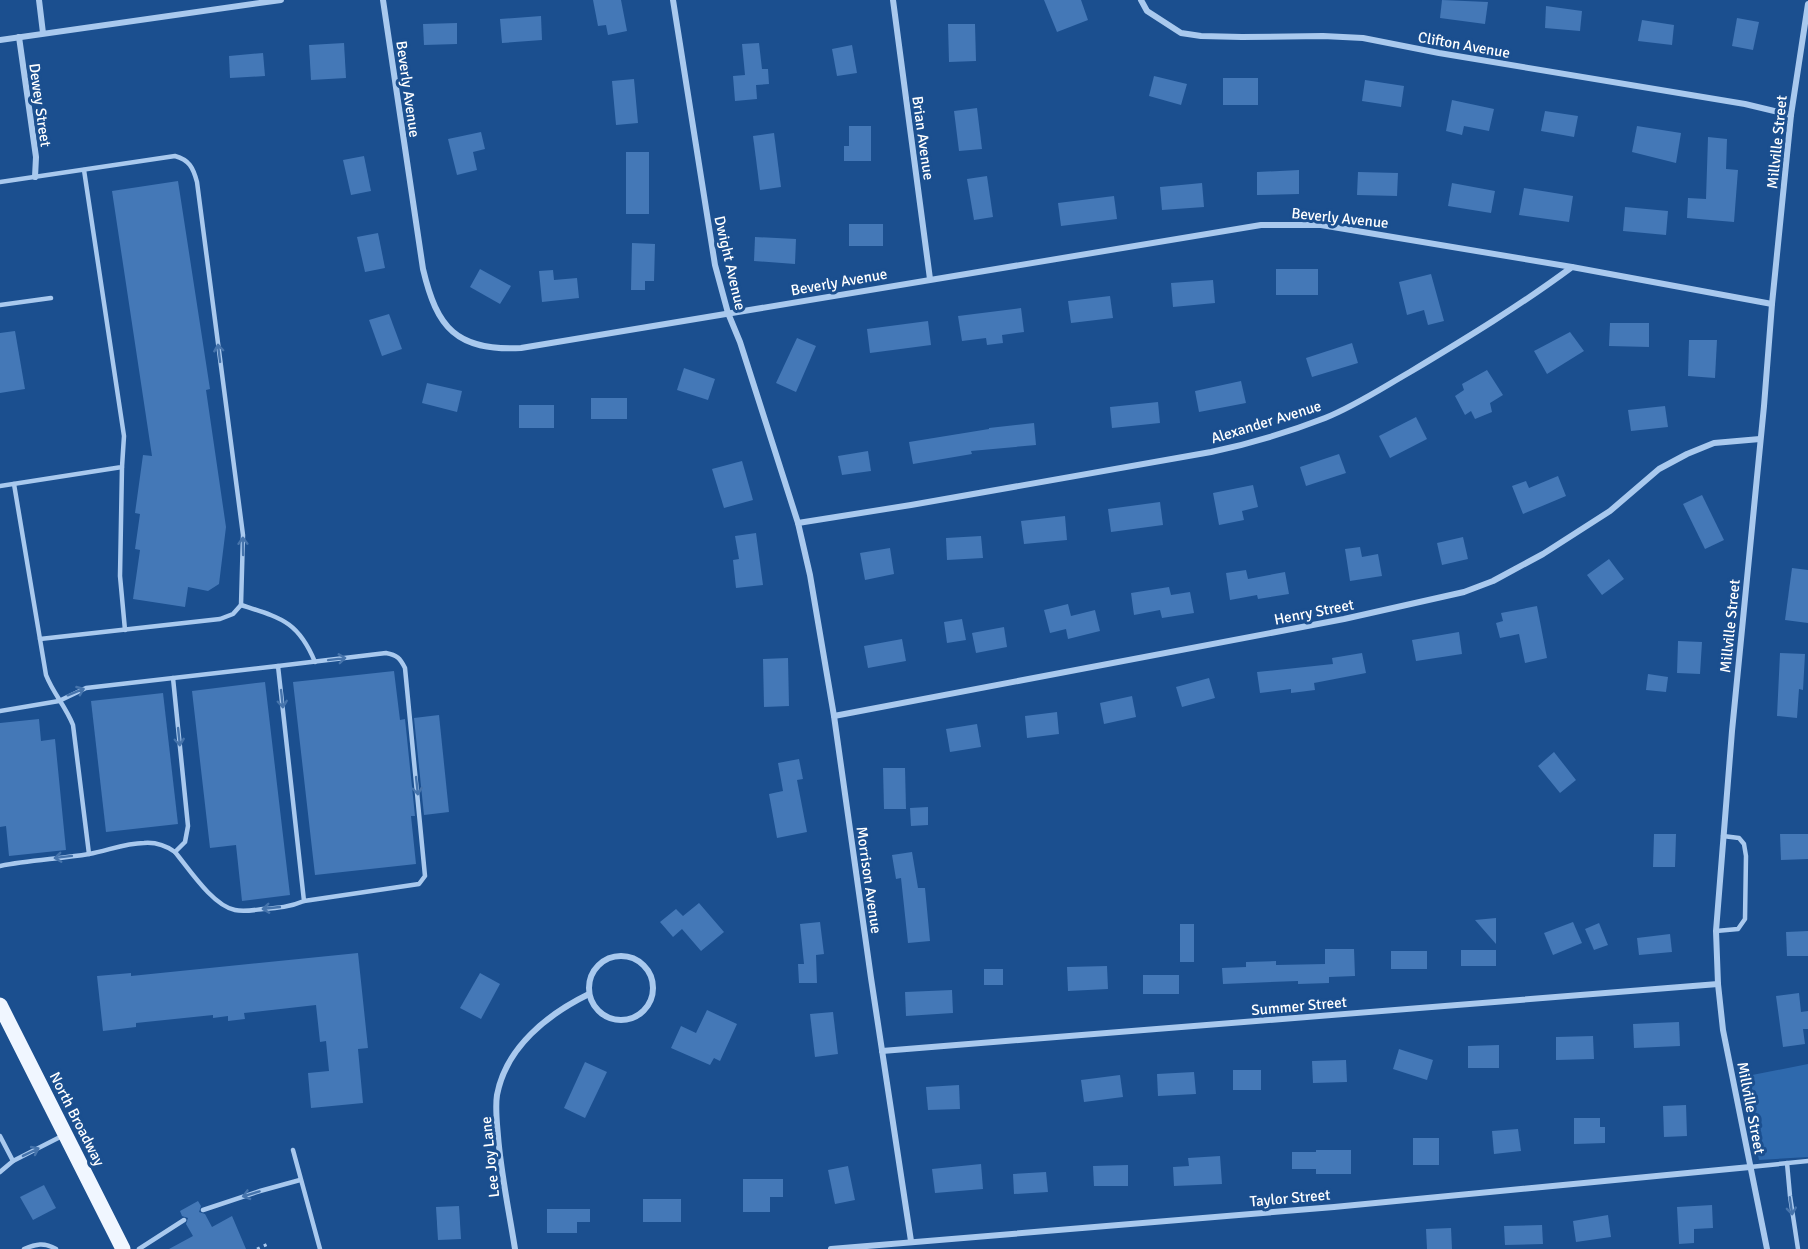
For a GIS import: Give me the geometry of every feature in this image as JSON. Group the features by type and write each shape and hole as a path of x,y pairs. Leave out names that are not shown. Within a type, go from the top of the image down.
{"main road":[{"name":"North Broadway","path":"0,1005 123,1249"}],"street":[{"path":"39,0 43,33"},
{"path":"0,40 281,0"},
{"name":"Beverly Avenue","path":"383,0 423,269 434,308 445,325 461,339 480,346 500,349 532,346 1261,225 1321,225 1572,267"},
{"name":"Dwight Avenue","path":"673,0 714,255 728,313 740,342 798,523"},
{"name":"Brian Avenue","path":"893,0 930,279"},
{"name":"Clifton Avenue","path":"1141,0 1147,11 1181,33 1222,36 1363,38 1439,53 1733,102 1791,115"},
{"name":"Millville Street","path":"1767,1249 1723,1029 1716,931 1772,304 1791,115 1808,4"},
{"name":"Dewey Street","path":"19,37 36,157 35,177"},
{"path":"1572,267 1772,304"},
{"name":"Alexander Avenue","path":"798,523 910,506 1211,452 1308,424 1363,399 1434,358 1538,292 1572,267"},
{"name":"Henry Street","path":"834,716 1344,619 1464,592 1493,581 1543,554 1610,511 1659,469 1687,454 1714,443 1760,439"},
{"name":"Morrison Avenue","path":"798,523 810,575 834,716 911,1241"},
{"path":"631,957 641,962 648,970 652,980 653,991 645,1009 628,1019 608,1017 593,1004 589,994 589,983 593,972 599,964 609,958 631,957"},
{"name":"Summer Street","path":"882,1052 1718,984"},
{"name":"Lee Joy Lane","path":"515,1249 500,1158 496,1120 497,1094 509,1064 522,1044 550,1015 589,994"},
{"name":"Taylor Street","path":"831,1249 1334,1207 1750,1167"}],"lane":[{"path":"0,182 175,156 185,159 192,166 197,182 243,536 241,605 233,614 220,619 40,639"},
{"path":"84,170 124,436 120,576 125,630"},
{"path":"0,305 51,298"},
{"path":"0,486 122,467"},
{"path":"14,484 46,675 73,725 89,854"},
{"path":"241,605 267,613 296,629 306,641 315,662"},
{"path":"0,711 59,700 86,688 386,653 395,654 405,668 425,876 419,884 304,901 292,906 236,911 225,907 213,897 175,852 158,844 144,843 89,854 0,866"},
{"path":"279,666 304,901"},
{"path":"173,678 188,826 185,842 175,852"},
{"path":"1716,931 1738,929 1745,919 1746,855 1744,844 1739,838 1723,836"},
{"path":"0,1172 13,1161 65,1135"},
{"path":"0,1136 13,1161"},
{"path":"293,1150 320,1249"},
{"path":"1750,1167 1808,1161"},
{"path":"1787,1163 1798,1249"},
{"path":"203,1210 300,1180"},
{"path":"139,1249 184,1220"},
{"path":"24,1249 36,1244 48,1245 56,1249"}],"path":[{"path":"257,1249 270,1243"}],"shaded area":[{"path":"1808,1064 1808,1157 1759,1160 1742,1077"}],"building":[{"path":"593,0 621,0 627,31 608,35 606,25 598,26"},
{"path":"1044,0 1081,0 1088,20 1057,32"},
{"path":"1442,0 1488,2 1485,24 1440,18"},
{"path":"1546,6 1582,11 1580,31 1545,28"},
{"path":"541,16 542,40 502,43 500,19"},
{"path":"1737,18 1759,22 1753,50 1732,46"},
{"path":"1642,20 1674,25 1672,45 1638,41"},
{"path":"457,23 457,44 424,45 423,24"},
{"path":"948,24 975,24 976,61 949,62"},
{"path":"344,43 346,78 311,80 309,45"},
{"path":"759,43 762,69 768,69 769,84 756,85 757,99 735,101 733,76 745,75 742,44"},
{"path":"852,45 857,73 837,76 832,49"},
{"path":"263,53 265,76 230,78 229,56"},
{"path":"1154,76 1187,84 1181,105 1149,96"},
{"path":"1223,78 1258,78 1258,105 1223,105"},
{"path":"634,79 638,123 616,125 612,81"},
{"path":"1365,80 1404,86 1401,107 1362,101"},
{"path":"1452,100 1494,109 1489,131 1464,126 1462,135 1446,131"},
{"path":"977,108 982,149 959,151 954,111"},
{"path":"1545,111 1578,116 1574,137 1541,131"},
{"path":"849,126 871,126 871,161 844,161 844,146 849,146"},
{"path":"1637,126 1681,133 1676,163 1632,152"},
{"path":"481,132 485,149 473,152 477,170 457,175 448,139"},
{"path":"774,133 781,187 760,190 753,136"},
{"path":"1708,137 1727,139 1726,169 1738,170 1734,222 1687,218 1688,198 1706,199"},
{"path":"626,152 649,152 649,214 626,214"},
{"path":"364,156 371,191 351,195 343,160"},
{"path":"1299,170 1299,194 1257,195 1257,172"},
{"path":"1358,172 1398,173 1397,196 1357,195"},
{"path":"987,176 993,217 974,220 967,179"},
{"path":"178,181 210,389 206,390 226,527 219,584 208,591 188,587 185,607 133,599 140,550 135,549 140,514 135,513 143,455 152,456 112,191"},
{"path":"1202,183 1204,207 1162,210 1160,187"},
{"path":"1452,183 1495,191 1491,213 1448,206"},
{"path":"1524,188 1573,196 1569,222 1519,215"},
{"path":"1114,196 1117,219 1061,226 1058,203"},
{"path":"1625,207 1668,211 1666,235 1623,231"},
{"path":"849,224 883,224 883,246 849,246"},
{"path":"378,233 385,268 365,272 357,237"},
{"path":"755,237 796,239 795,264 754,261"},
{"path":"632,243 655,244 654,281 645,281 645,290 631,290"},
{"path":"480,269 511,286 500,304 470,287"},
{"path":"1276,269 1318,269 1318,295 1276,295"},
{"path":"553,270 554,280 577,278 579,298 542,302 539,271"},
{"path":"1431,274 1444,321 1428,325 1424,310 1407,315 1399,282"},
{"path":"1213,280 1215,303 1173,307 1171,283"},
{"path":"1110,296 1113,318 1071,323 1068,301"},
{"path":"1021,308 1024,332 1002,335 1003,343 987,345 986,338 962,341 958,316"},
{"path":"389,314 402,349 382,356 369,320"},
{"path":"928,321 931,345 870,353 867,329"},
{"path":"1610,323 1649,323 1649,347 1609,346"},
{"path":"15,331 25,389 0,393 0,333"},
{"path":"1570,332 1584,351 1547,374 1534,351"},
{"path":"797,338 816,346 796,392 776,383"},
{"path":"1689,340 1717,340 1715,378 1688,376"},
{"path":"1352,343 1358,363 1312,377 1306,358"},
{"path":"684,368 715,379 708,400 677,390"},
{"path":"1487,370 1503,395 1490,403 1492,412 1475,419 1471,411 1465,415 1455,396 1464,390 1462,384"},
{"path":"1241,381 1246,403 1199,412 1195,391"},
{"path":"427,383 462,391 457,412 422,403"},
{"path":"591,398 627,398 627,419 591,419"},
{"path":"1158,402 1160,423 1112,428 1110,407"},
{"path":"519,405 554,405 554,428 519,428"},
{"path":"1665,406 1668,427 1631,431 1628,410"},
{"path":"1416,417 1427,439 1390,458 1379,436"},
{"path":"1034,423 1036,445 971,451 972,454 913,464 909,442 989,428"},
{"path":"868,451 871,471 842,475 838,456"},
{"path":"1339,454 1346,473 1306,486 1300,467"},
{"path":"742,461 753,500 724,508 712,469"},
{"path":"1558,476 1566,496 1523,514 1512,486 1526,481 1529,488"},
{"path":"1253,485 1258,507 1242,511 1244,520 1219,525 1213,493"},
{"path":"1702,495 1724,540 1705,549 1683,504"},
{"path":"1160,502 1163,525 1111,532 1108,509"},
{"path":"1065,516 1067,540 1024,544 1021,521"},
{"path":"756,533 763,585 736,588 733,560 739,559 735,536"},
{"path":"981,536 983,558 947,560 946,538"},
{"path":"1463,537 1468,559 1442,565 1437,543"},
{"path":"1360,547 1362,557 1378,554 1382,576 1350,581 1345,549"},
{"path":"890,548 894,574 865,580 860,553"},
{"path":"1609,559 1624,579 1602,595 1587,575"},
{"path":"1792,568 1808,570 1808,623 1785,620"},
{"path":"1246,570 1248,579 1285,572 1289,594 1258,599 1257,595 1230,600 1226,573"},
{"path":"1169,587 1171,595 1190,592 1194,613 1162,618 1160,610 1134,615 1131,593"},
{"path":"1068,604 1071,616 1095,610 1100,631 1068,639 1066,629 1050,633 1044,610"},
{"path":"1537,606 1547,658 1525,663 1519,634 1500,638 1496,623 1503,621 1501,613"},
{"path":"962,619 966,640 947,643 944,622"},
{"path":"1004,627 1007,647 976,653 972,633"},
{"path":"1459,632 1462,654 1416,661 1412,640"},
{"path":"902,639 906,661 868,668 864,646"},
{"path":"1678,641 1702,642 1700,674 1677,673"},
{"path":"1362,653 1366,673 1314,683 1315,690 1291,693 1291,689 1260,693 1257,672 1333,664 1332,658"},
{"path":"1780,653 1805,654 1803,690 1799,689 1797,718 1777,716"},
{"path":"788,658 789,706 764,707 763,659"},
{"path":"394,671 400,720 405,719 415,816 411,816 416,864 315,875 293,682"},
{"path":"1648,674 1668,677 1666,692 1646,690"},
{"path":"1209,678 1215,698 1182,707 1176,687"},
{"path":"265,682 290,895 242,901 236,845 210,848 192,691"},
{"path":"163,693 178,824 106,832 91,701"},
{"path":"1132,696 1136,717 1104,724 1100,703"},
{"path":"1057,712 1059,734 1027,738 1025,716"},
{"path":"439,715 449,812 424,815 414,718"},
{"path":"39,719 41,741 55,739 66,850 9,856 6,826 0,827 0,723"},
{"path":"977,724 981,747 950,752 946,729"},
{"path":"1554,752 1576,780 1560,793 1538,766"},
{"path":"799,759 803,779 797,780 807,832 777,838 769,794 783,791 778,763"},
{"path":"883,768 905,768 906,809 884,809"},
{"path":"928,807 928,825 911,826 910,808"},
{"path":"1654,834 1676,834 1675,867 1653,867"},
{"path":"1780,834 1808,834 1808,859 1781,860"},
{"path":"912,852 918,888 925,888 930,941 908,943 901,878 896,879 892,855"},
{"path":"699,903 724,932 701,951 682,929 673,937 660,922 676,909 683,916"},
{"path":"1496,918 1496,944 1475,920"},
{"path":"820,922 824,954 816,955 817,983 799,983 798,964 804,964 800,924"},
{"path":"1573,922 1582,943 1553,955 1544,933"},
{"path":"1599,923 1608,945 1594,950 1585,929"},
{"path":"1180,924 1194,924 1194,962 1180,962"},
{"path":"1808,931 1808,956 1787,956 1786,932"},
{"path":"1670,934 1672,952 1639,955 1637,938"},
{"path":"1325,949 1354,949 1355,976 1329,977 1329,983 1298,984 1298,981 1223,984 1222,968 1246,967 1246,962 1276,961 1276,965 1325,964"},
{"path":"1461,950 1496,950 1496,966 1461,966"},
{"path":"1391,951 1427,951 1427,969 1391,969"},
{"path":"358,953 368,1048 358,1049 363,1103 311,1108 308,1073 329,1071 326,1041 320,1042 316,1005 244,1013 245,1019 228,1021 228,1016 213,1018 213,1015 136,1023 136,1027 103,1031 97,976 131,973 131,976"},
{"path":"1107,966 1108,989 1068,991 1067,967"},
{"path":"984,969 1003,969 1003,985 984,985"},
{"path":"480,973 500,984 481,1019 460,1008"},
{"path":"1143,975 1179,975 1179,994 1143,994"},
{"path":"952,990 953,1013 906,1016 905,992"},
{"path":"1799,993 1801,1012 1808,1011 1808,1029 1803,1029 1805,1044 1783,1047 1776,996"},
{"path":"707,1010 737,1024 720,1061 714,1058 710,1065 671,1048 681,1026 696,1033"},
{"path":"833,1012 838,1054 815,1057 810,1014"},
{"path":"1679,1022 1680,1046 1634,1048 1633,1024"},
{"path":"1593,1036 1594,1059 1556,1060 1556,1037"},
{"path":"1499,1045 1499,1068 1468,1068 1468,1046"},
{"path":"1399,1049 1433,1060 1427,1080 1393,1069"},
{"path":"1346,1060 1347,1082 1313,1083 1312,1061"},
{"path":"585,1062 607,1072 585,1118 564,1108"},
{"path":"1233,1070 1261,1070 1261,1090 1233,1090"},
{"path":"1194,1072 1196,1094 1158,1096 1157,1074"},
{"path":"1120,1075 1123,1097 1084,1102 1081,1080"},
{"path":"959,1085 960,1109 928,1110 926,1087"},
{"path":"1686,1105 1687,1136 1664,1137 1663,1106"},
{"path":"1574,1118 1600,1118 1600,1127 1605,1127 1605,1143 1574,1144"},
{"path":"1518,1129 1521,1151 1494,1154 1492,1131"},
{"path":"1413,1138 1439,1138 1439,1165 1413,1165"},
{"path":"1316,1150 1351,1150 1351,1174 1316,1174 1316,1169 1292,1169 1292,1152 1316,1152"},
{"path":"1220,1156 1222,1184 1174,1186 1173,1167 1189,1166 1188,1158"},
{"path":"981,1164 983,1189 935,1193 932,1169"},
{"path":"1128,1165 1128,1186 1094,1186 1093,1166"},
{"path":"848,1166 855,1200 835,1204 828,1170"},
{"path":"1046,1172 1048,1192 1014,1194 1013,1174"},
{"path":"743,1179 783,1179 783,1197 770,1197 770,1212 743,1212"},
{"path":"44,1185 56,1208 33,1220 20,1197"},
{"path":"643,1199 681,1199 681,1222 643,1222"},
{"path":"198,1201 201,1206 199,1212 205,1214 212,1227 232,1216 246,1249 169,1249 193,1236 186,1224 188,1218 182,1216 180,1211"},
{"path":"1712,1205 1713,1228 1694,1229 1694,1243 1679,1244 1677,1207"},
{"path":"459,1206 461,1239 438,1240 436,1207"},
{"path":"547,1209 590,1209 590,1222 577,1222 577,1233 547,1233"},
{"path":"1608,1215 1611,1237 1576,1242 1573,1221"},
{"path":"1542,1225 1543,1244 1505,1245 1504,1226"},
{"path":"1451,1228 1452,1249 1427,1249 1426,1229"}]}
